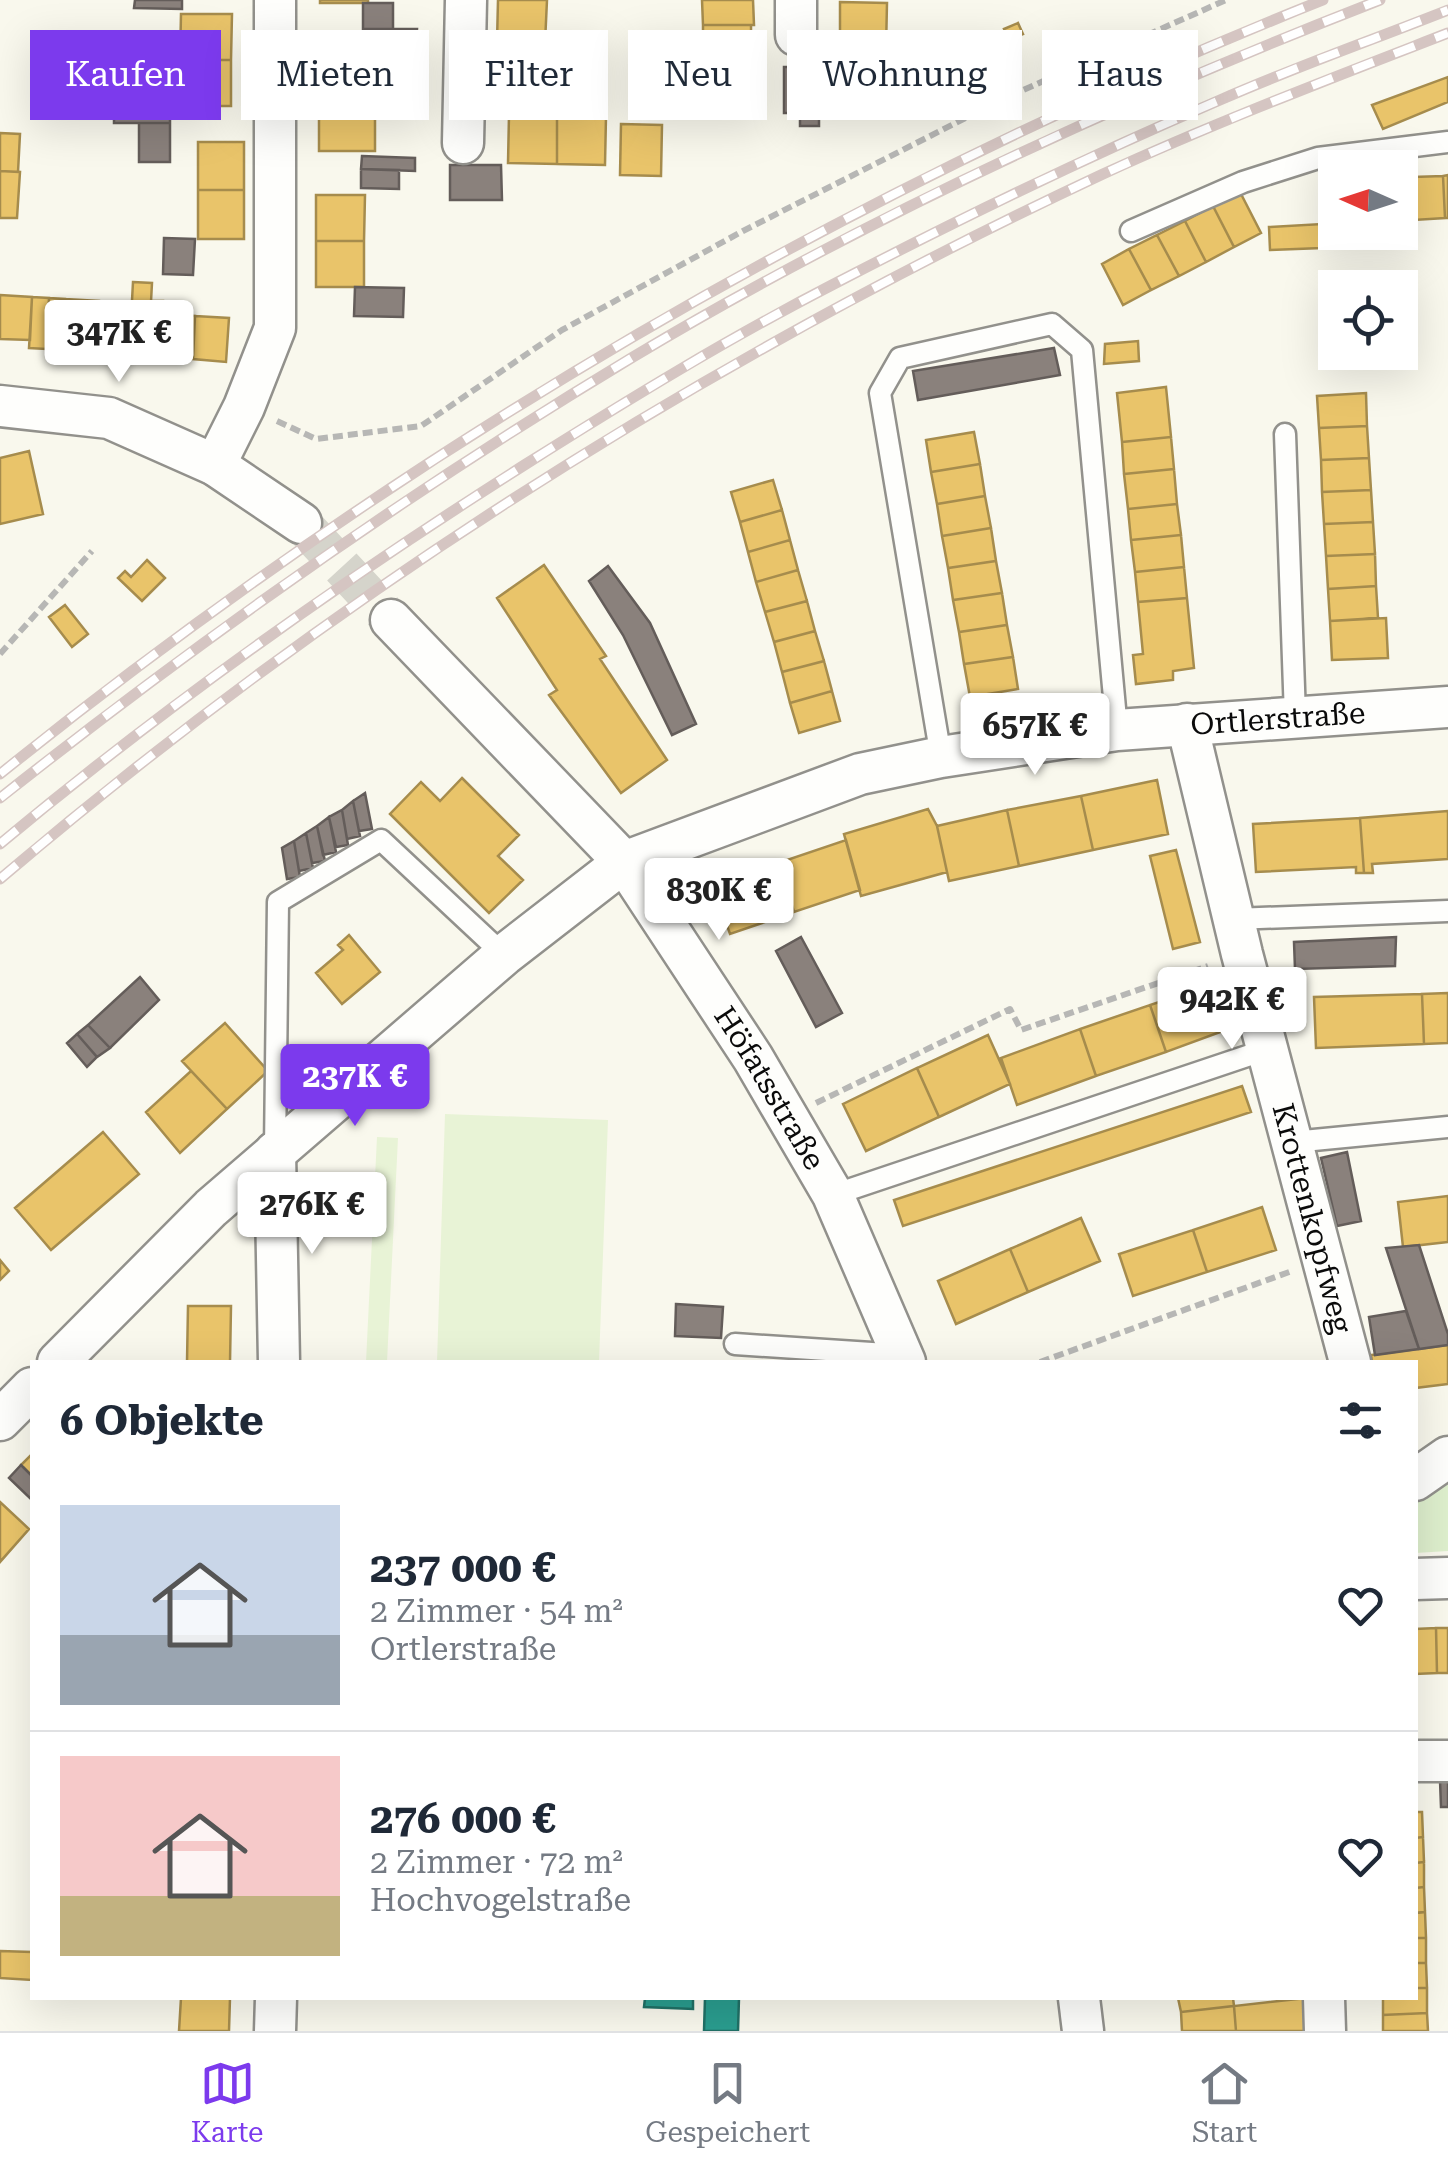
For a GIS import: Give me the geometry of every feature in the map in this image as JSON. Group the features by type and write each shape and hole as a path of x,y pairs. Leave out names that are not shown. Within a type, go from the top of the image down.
{"street":[{"path":"215,465 244,407 275,328 275,0"},
{"path":"463,142 466,0"},
{"path":"0,406 109,418 215,465 302,524"},
{"name":"Höfatsstraße","path":"391,620 624,862 788,1116 833,1195 904,1359"},
{"name":"Ortlerstraße","path":"60,1360 211,1208 504,955 624,862 860,774 941,756 1117,730 1448,707"},
{"name":"Krottenkopfweg","path":"1187,724 1238,936 1349,1360"},
{"path":"275,1152 279,1360"},
{"path":"0,1420 30,1390"},
{"path":"1418,1478 1448,1458"},
{"path":"1418,1580 1448,1578"},
{"path":"1418,1761 1448,1760"},
{"path":"275,2031 276,2000"},
{"path":"1078,2000 1083,2031"},
{"path":"1324,2000 1325,2031"}],"lane":[{"path":"1131,230 1242,182 1318,158 1448,142"},
{"path":"941,756 880,393 900,358 1052,324 1082,350 1117,730"},
{"path":"1285,434 1295,716"},
{"path":"275,1152 278,902 381,840 504,955"},
{"path":"1238,936 1448,911"},
{"path":"833,1195 1268,1048"},
{"path":"1293,1142 1448,1127"},
{"path":"734,1344 904,1359"}],"path":[{"path":"244,407 316,438 421,426 562,330 743,232 1003,98 1226,0"},
{"path":"0,654 92,551"},
{"path":"788,1116 1010,1008 1021,1030 1238,936"},
{"path":"1046,1360 1322,1260"}],"green space":[{"path":"445,1114 608,1120 599,1360 437,1360"},
{"path":"377,1137 398,1138 387,1360 366,1360"},
{"path":"1448,1478 1448,1551 1418,1553 1418,1499"}],"building: Wohnen":[{"path":"368,0 368,3 320,3"},
{"path":"498,0 547,0 546,30 497,30"},
{"path":"702,0 753,0 754,25 703,25"},
{"path":"840,2 887,3 886,30 840,30"},
{"path":"181,14 232,14 231,60 221,60 221,30 181,30"},
{"path":"1018,23 1021,30 1004,30"},
{"path":"703,25 751,25 751,30 703,30"},
{"path":"221,60 231,60 231,106 221,106"},
{"path":"1448,77 1448,102 1383,129 1372,105"},
{"path":"319,120 375,120 375,151 319,151"},
{"path":"509,120 557,120 557,164 508,163"},
{"path":"557,120 606,120 605,165 557,164"},
{"path":"621,124 662,125 661,176 620,175"},
{"path":"0,133 20,134 18,172 0,171"},
{"path":"198,142 244,142 244,190 198,190"},
{"path":"0,171 20,172 17,218 0,218"},
{"path":"1448,175 1448,218 1445,218 1443,176"},
{"path":"1443,176 1445,218 1418,220 1418,177"},
{"path":"198,190 244,190 244,239 198,239"},
{"path":"1240,192 1261,233 1234,247 1213,206"},
{"path":"316,195 365,195 364,241 316,241"},
{"path":"1213,206 1234,247 1206,262 1185,221"},
{"path":"1185,221 1206,262 1179,276 1157,235"},
{"path":"1318,224 1318,248 1270,250 1269,227"},
{"path":"1157,235 1179,276 1151,290 1129,249"},
{"path":"316,241 364,241 364,287 316,287"},
{"path":"1129,249 1151,290 1123,305 1102,264"},
{"path":"133,282 152,283 148,357 129,356"},
{"path":"0,295 32,297 30,340 0,339"},
{"path":"32,297 49,298 46,349 29,348"},
{"path":"49,298 65,299 63,350 46,349"},
{"path":"65,299 99,301 97,344 63,342"},
{"path":"99,301 132,302 130,346 97,344"},
{"path":"151,301 163,301 160,358 148,357"},
{"path":"162,314 195,316 193,359 160,358"},
{"path":"195,316 229,318 226,362 193,359"},
{"path":"1138,341 1139,361 1104,364 1105,344"},
{"path":"1166,387 1171,437 1122,442 1117,393"},
{"path":"1366,393 1367,426 1319,428 1317,396"},
{"path":"1367,426 1369,458 1321,460 1319,428"},
{"path":"974,432 980,464 931,472 926,440"},
{"path":"1171,437 1174,469 1124,474 1122,442"},
{"path":"29,451 43,514 0,524 0,458"},
{"path":"1369,458 1371,490 1322,492 1321,460"},
{"path":"980,464 985,496 937,504 931,472"},
{"path":"1174,469 1177,504 1128,509 1124,474"},
{"path":"773,480 782,510 740,522 731,492"},
{"path":"1371,490 1373,522 1324,524 1322,492"},
{"path":"985,496 991,528 942,536 937,504"},
{"path":"1177,504 1181,535 1131,540 1128,509"},
{"path":"782,510 790,540 748,552 740,522"},
{"path":"1373,522 1375,554 1326,556 1324,524"},
{"path":"991,528 996,561 948,568 942,536"},
{"path":"1181,535 1184,567 1135,572 1131,540"},
{"path":"790,540 798,570 756,582 748,552"},
{"path":"1375,554 1376,586 1328,589 1326,556"},
{"path":"147,560 165,578 142,601 118,578 125,571 131,577"},
{"path":"996,561 1002,593 953,600 948,568"},
{"path":"544,565 606,656 600,659 667,760 621,793 549,695 557,690 497,598"},
{"path":"1184,567 1187,598 1138,602 1135,572"},
{"path":"798,570 807,601 765,612 756,582"},
{"path":"1376,586 1378,618 1330,621 1328,589"},
{"path":"1002,593 1007,625 959,632 953,600"},
{"path":"1187,598 1194,668 1173,671 1173,680 1136,684 1133,655 1143,654 1138,602"},
{"path":"807,601 815,631 774,642 765,612"},
{"path":"65,605 88,634 72,647 49,617"},
{"path":"1386,618 1388,658 1332,660 1330,621"},
{"path":"1007,625 1013,657 964,664 959,632"},
{"path":"815,631 824,661 782,672 774,642"},
{"path":"1013,657 1018,689 970,697 964,664"},
{"path":"824,661 832,691 790,703 782,672"},
{"path":"832,691 840,721 799,733 790,703"},
{"path":"462,778 519,835 498,856 523,880 489,913 390,814 421,782 440,801"},
{"path":"1157,780 1168,834 1093,850 1081,796"},
{"path":"1081,796 1093,850 1019,866 1007,810"},
{"path":"928,809 937,826 947,872 861,896 844,834"},
{"path":"1007,810 1019,866 949,881 937,826"},
{"path":"1448,811 1448,859 1372,864 1373,873 1364,873 1360,818"},
{"path":"1360,818 1364,873 1356,873 1356,867 1256,872 1253,824"},
{"path":"846,840 860,890 794,912 778,863"},
{"path":"1176,850 1200,942 1173,949 1150,856"},
{"path":"778,863 794,912 730,934 713,885"},
{"path":"349,935 380,972 342,1004 316,973 343,950 338,945"},
{"path":"1207,986 1223,1031 1166,1052 1150,1005"},
{"path":"1448,993 1448,1043 1424,1044 1422,994"},
{"path":"1422,994 1424,1044 1316,1048 1314,997"},
{"path":"1150,1005 1166,1052 1096,1076 1080,1029"},
{"path":"225,1023 268,1071 227,1109 182,1061"},
{"path":"1080,1029 1096,1076 1017,1105 1001,1058"},
{"path":"988,1035 1010,1084 939,1117 917,1068"},
{"path":"917,1068 939,1117 866,1151 843,1104"},
{"path":"191,1071 227,1109 180,1153 146,1112"},
{"path":"1242,1086 1251,1112 903,1226 894,1200"},
{"path":"103,1132 139,1174 51,1250 15,1208"},
{"path":"1448,1196 1448,1242 1403,1247 1398,1202"},
{"path":"1262,1207 1276,1250 1207,1272 1193,1230"},
{"path":"1081,1218 1100,1261 1028,1292 1010,1249"},
{"path":"1193,1230 1207,1272 1133,1296 1119,1254"},
{"path":"1010,1249 1028,1292 956,1324 938,1281"},
{"path":"0,1260 9,1271 0,1280"},
{"path":"188,1306 231,1306 230,1360 187,1360"},
{"path":"1448,1345 1448,1384 1418,1388 1418,1360 1372,1360 1371,1355"},
{"path":"30,1456 30,1474 21,1465"},
{"path":"0,1502 29,1529 0,1562"},
{"path":"1436,1628 1448,1628 1448,1673 1437,1673"},
{"path":"1436,1628 1437,1673 1418,1674 1418,1629"},
{"path":"1418,1812 1422,1812 1423,1837 1418,1838"},
{"path":"1423,1837 1424,1862 1418,1863 1418,1838"},
{"path":"1424,1862 1424,1887 1418,1888 1418,1863"},
{"path":"1424,1887 1425,1912 1418,1913 1418,1888"},
{"path":"1425,1912 1426,1938 1418,1938 1418,1913"},
{"path":"1418,1938 1426,1938 1426,1963 1418,1963"},
{"path":"0,1951 30,1952 30,1980 0,1978"},
{"path":"1418,1963 1426,1963 1427,1988 1418,1988"},
{"path":"1418,1988 1427,1988 1427,2013 1383,2015 1383,2000 1418,2000"},
{"path":"181,2000 230,2000 229,2031 179,2031"},
{"path":"1178,2000 1233,2000 1234,2006 1181,2012"},
{"path":"1307,2000 1309,2031 1236,2031 1234,2006"},
{"path":"1234,2006 1236,2031 1182,2031 1181,2012"},
{"path":"1427,2013 1428,2031 1383,2031 1383,2015"}],"building: Schulen":[{"path":"645,2000 693,2000 693,2009 644,2007"},
{"path":"705,2000 739,2000 738,2031 704,2031"}],"building: Industrie":[{"path":"135,0 182,0 182,9 134,8"},
{"path":"363,3 393,3 393,29 363,29"},
{"path":"784,67 787,67 787,113"},
{"path":"114,120 170,120 170,123"},
{"path":"800,120 819,120 819,126 800,126"},
{"path":"139,123 170,123 170,162 139,162"},
{"path":"362,156 415,158 415,171 361,169"},
{"path":"450,165 501,165 502,200 450,200"},
{"path":"361,169 399,170 399,189 361,188"},
{"path":"164,238 195,239 193,275 163,274"},
{"path":"355,287 404,288 403,317 354,316"},
{"path":"1054,348 1060,375 918,400 913,371"},
{"path":"608,566 650,623 696,724 672,735 623,635 589,581"},
{"path":"365,793 372,829 359,831 353,801"},
{"path":"353,801 360,836 347,839 342,810"},
{"path":"342,810 348,845 336,847 329,817"},
{"path":"329,817 336,852 323,855 317,826"},
{"path":"317,826 325,861 312,863 306,833"},
{"path":"306,833 313,868 299,871 294,841"},
{"path":"294,841 300,877 287,879 282,848"},
{"path":"801,937 842,1013 816,1027 776,951"},
{"path":"1396,937 1395,966 1295,969 1294,942"},
{"path":"140,977 159,1000 110,1048 88,1025"},
{"path":"88,1025 110,1048 97,1057 77,1034"},
{"path":"77,1034 97,1057 87,1067 67,1043"},
{"path":"1347,1152 1361,1221 1337,1226 1321,1158"},
{"path":"1419,1245 1448,1334 1448,1345 1419,1349 1386,1248"},
{"path":"676,1304 723,1307 721,1338 675,1336"},
{"path":"1406,1311 1419,1349 1375,1355 1369,1317"},
{"path":"21,1465 30,1474 30,1498 9,1478"},
{"path":"1440,1780 1448,1780 1448,1807 1441,1807"}],"tunnel":[{"path":"301,523 391,620"}],"railway":[{"path":"0,774 309,543 469,437 633,337 800,243 970,156 1145,75 1323,0"},
{"path":"0,798 309,567 633,357 814,255 999,163 1188,78 1380,0"},
{"path":"0,844 126,742 323,599 526,464 715,349 880,260 1073,166 1248,88 1448,10"},
{"path":"0,879 127,775 391,580 528,489 667,404 955,246 1103,174 1231,118 1448,33"}]}
